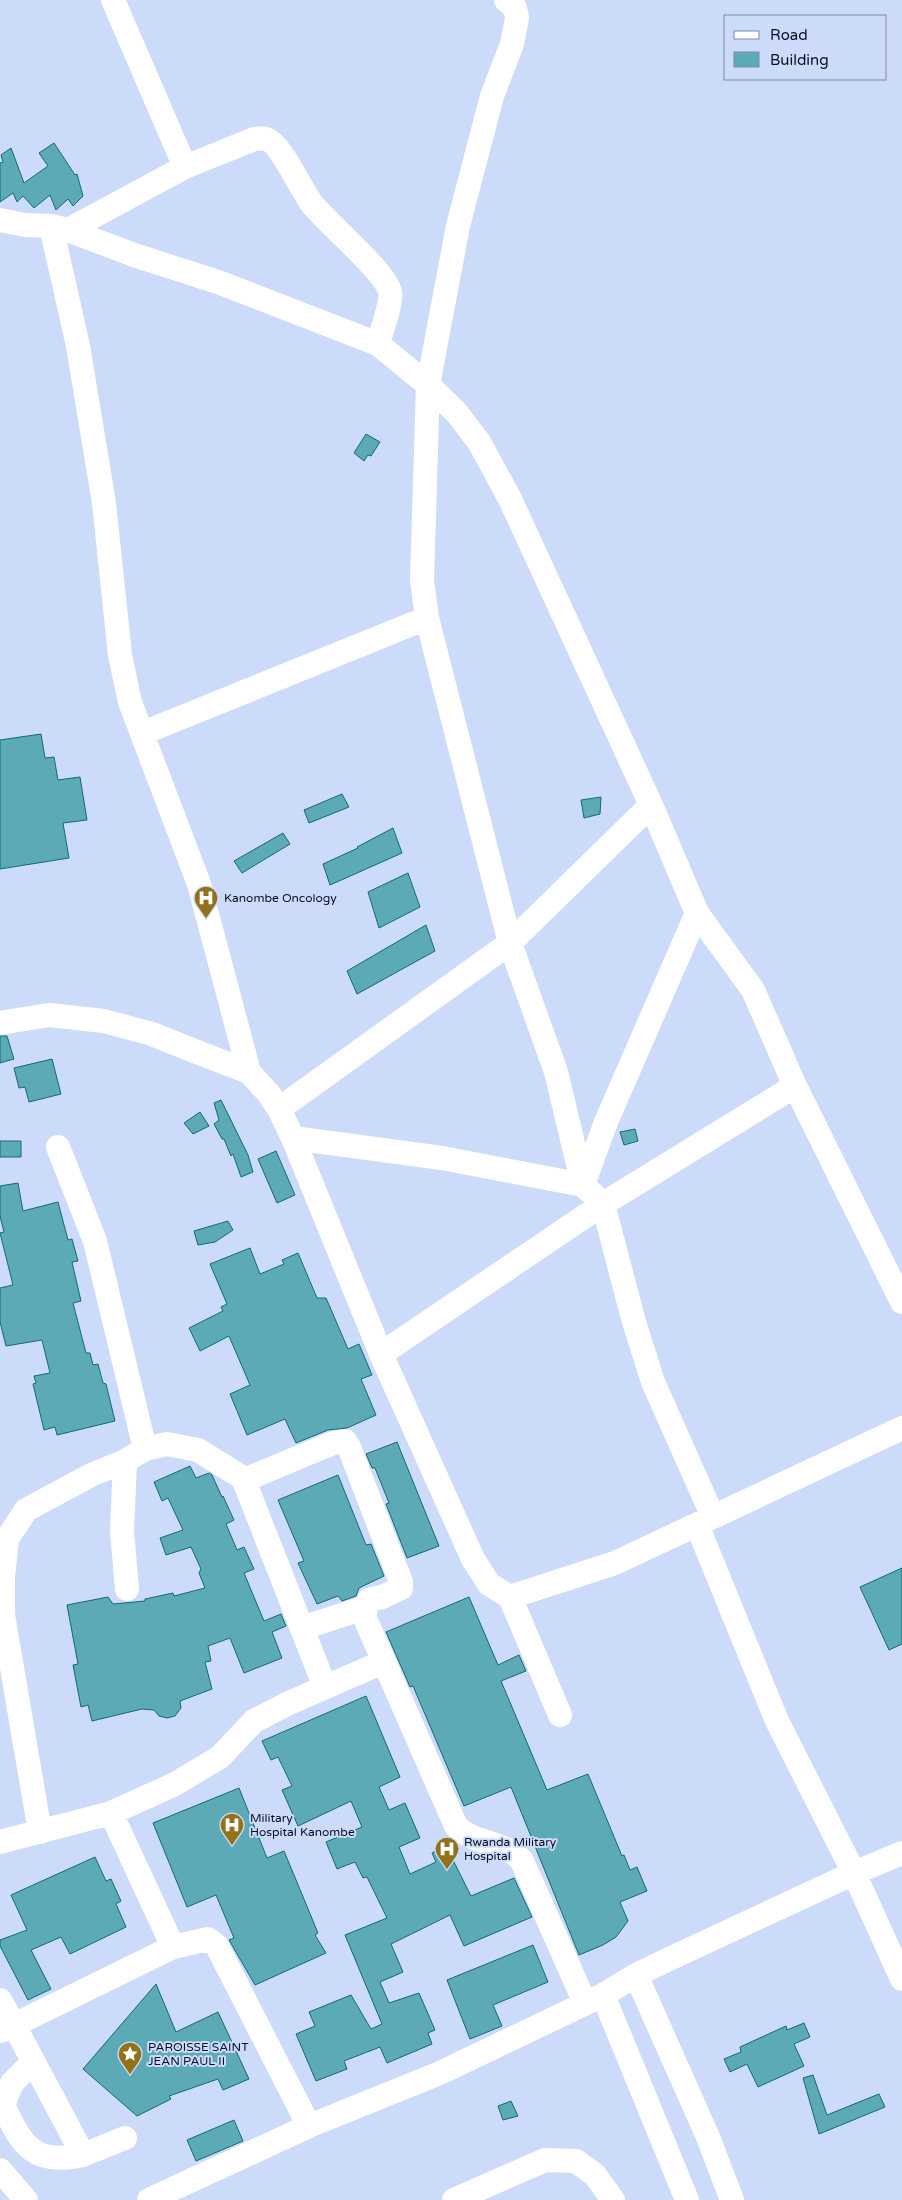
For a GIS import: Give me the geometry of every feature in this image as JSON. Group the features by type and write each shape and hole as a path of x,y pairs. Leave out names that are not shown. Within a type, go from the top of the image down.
{"street":[{"path":"113,0 185,167"},
{"path":"506,0 515,8 517,18 514,35 492,96 458,226 428,385 422,580 427,618 510,943 556,1072 583,1185"},
{"path":"60,228 185,167 254,139 267,139 277,148 306,197 321,215 382,275 390,292 389,304 378,344"},
{"path":"0,220 25,225 60,228 134,256 218,282 378,344 428,385 456,412 479,442 510,500 650,805 697,913 753,990 795,1086 902,1302"},
{"path":"60,228 104,503 120,655 130,702 199,884 248,1072"},
{"path":"143,734 427,618"},
{"path":"279,1109 510,943 650,805"},
{"path":"583,1185 606,1122 697,913"},
{"path":"0,1023 49,1015 104,1020 152,1034 248,1072 269,1094 279,1109 293,1138 381,1354 473,1559 489,1584 510,1597 560,1715"},
{"path":"381,1354 603,1204 795,1086"},
{"path":"293,1138 442,1158 583,1185 603,1204 634,1322 653,1382 705,1521 721,1581 777,1721 854,1873 902,1979"},
{"path":"58,1147 95,1241 135,1455 122,1531 127,1589"},
{"path":"510,1597 615,1563 902,1428"},
{"path":"40,1832 2,1615 7,1539 26,1510 91,1475 135,1455 167,1444 198,1450 243,1478 250,1478 324,1447 345,1441 354,1459 401,1582 401,1588 382,1597 369,1600 364,1616 456,1826 463,1834 515,1852 522,1861 594,1999 687,2200"},
{"path":"243,1478 325,1687"},
{"path":"302,1628 367,1607"},
{"path":"0,1842 111,1813 175,1784 220,1757 254,1721 383,1662"},
{"path":"111,1813 173,1947"},
{"path":"149,2200 310,2126 440,2073 594,1999 636,1975 854,1873 902,1853"},
{"path":"7,2028 173,1947 208,1939 217,1946 310,2126"},
{"path":"636,1975 708,2137 732,2200"},
{"path":"0,2000 7,2028 33,2062 83,2155"},
{"path":"33,2062 12,2083 3,2105 14,2128 31,2150 48,2159 83,2155 125,2138"},
{"path":"454,2200 545,2160 576,2161 595,2175 613,2200"},
{"path":"0,2170 26,2200"}],"building":[{"path":"54,143 75,175 77,174 83,196 73,206 68,199 56,210 50,195 34,208 23,196 17,202 13,193 0,202 0,163 3,162 1,155 11,148 24,183 48,166 39,153"},
{"path":"366,434 380,442 371,456 368,455 364,461 354,453"},
{"path":"41,734 45,758 54,757 58,780 80,777 87,820 63,823 69,858 0,869 0,740"},
{"path":"342,794 349,807 309,823 304,810"},
{"path":"601,797 600,814 584,818 581,800"},
{"path":"393,828 402,853 330,885 323,864 358,848"},
{"path":"283,833 290,844 242,873 234,861"},
{"path":"408,873 420,907 379,928 368,892"},
{"path":"426,925 435,951 357,994 347,971"},
{"path":"0,1036 7,1036 14,1059 0,1063"},
{"path":"52,1059 61,1094 29,1102 25,1087 19,1088 14,1068"},
{"path":"221,1100 248,1155 253,1172 241,1177 233,1154 231,1156 224,1139 222,1139 214,1124 219,1120 214,1103"},
{"path":"200,1112 209,1126 193,1134 184,1123"},
{"path":"635,1129 638,1141 624,1145 620,1132"},
{"path":"0,1141 21,1141 21,1157 0,1157"},
{"path":"276,1151 295,1195 277,1203 258,1159"},
{"path":"18,1183 23,1211 58,1202 68,1240 72,1239 78,1261 72,1262 81,1301 73,1303 86,1353 90,1353 93,1365 98,1364 103,1383 106,1384 115,1421 57,1435 55,1427 44,1430 33,1384 36,1383 34,1376 50,1373 42,1340 6,1346 0,1322 0,1288 13,1285 0,1233 4,1232 0,1216 0,1186"},
{"path":"228,1221 233,1230 215,1242 198,1245 194,1231"},
{"path":"250,1248 260,1274 284,1264 282,1260 298,1253 317,1298 326,1298 348,1349 359,1344 372,1375 361,1379 376,1415 347,1428 328,1430 296,1443 285,1419 247,1435 230,1394 250,1385 229,1336 200,1351 189,1328 223,1311 221,1307 227,1304 210,1264"},
{"path":"397,1442 439,1546 407,1558 386,1504 389,1503 375,1468 372,1468 366,1454"},
{"path":"190,1466 196,1478 209,1473 212,1475 223,1496 234,1520 226,1524 237,1550 244,1547 254,1569 244,1573 264,1621 281,1614 286,1626 272,1632 282,1658 244,1673 230,1638 208,1646 211,1661 205,1662 212,1689 180,1701 181,1708 175,1716 167,1718 159,1716 154,1710 142,1709 92,1721 88,1705 81,1707 73,1665 78,1664 67,1605 108,1597 113,1604 145,1601 145,1599 173,1593 174,1596 205,1588 199,1573 201,1569 191,1547 166,1555 160,1538 183,1530 168,1498 162,1501 154,1482"},
{"path":"338,1475 366,1545 371,1544 384,1576 359,1588 356,1596 342,1601 338,1596 317,1604 298,1563 304,1561 278,1500"},
{"path":"902,1568 902,1644 889,1650 860,1587"},
{"path":"469,1597 498,1665 519,1655 526,1671 501,1681 547,1790 588,1774 622,1856 624,1855 630,1870 637,1867 647,1891 620,1902 628,1921 616,1937 603,1945 579,1955 511,1787 464,1806 413,1686 410,1687 386,1632"},
{"path":"366,1696 400,1777 379,1787 389,1810 405,1803 420,1838 399,1847 410,1874 436,1862 432,1853 446,1846 471,1896 514,1878 532,1917 464,1946 450,1915 391,1944 403,1972 380,1982 389,2003 419,1993 435,2030 428,2033 432,2044 387,2063 380,2047 344,2061 347,2069 316,2081 296,2034 315,2026 309,2012 351,1995 371,2029 382,2024 345,1935 387,1918 367,1877 363,1878 355,1862 337,1869 326,1842 362,1827 351,1801 298,1826 282,1790 292,1786 278,1757 271,1760 262,1741"},
{"path":"239,1788 267,1858 284,1851 318,1933 315,1935 326,1953 255,1985 229,1940 234,1938 216,1895 187,1907 153,1823"},
{"path":"95,1857 106,1881 111,1879 121,1901 116,1904 126,1927 70,1954 61,1937 31,1950 51,1989 28,2000 0,1946 0,1940 27,1930 11,1895"},
{"path":"533,1945 548,1982 493,2005 502,2026 470,2039 447,1980"},
{"path":"156,1984 176,2032 218,2012 249,2079 223,2090 218,2079 169,2096 171,2099 137,2116 83,2069"},
{"path":"804,2023 810,2037 794,2044 804,2066 758,2087 747,2064 730,2072 724,2059 741,2052 740,2047 786,2026 787,2030"},
{"path":"813,2075 827,2115 879,2094 885,2107 819,2134 803,2078"},
{"path":"511,2101 518,2116 503,2120 498,2106"},
{"path":"234,2120 243,2141 196,2161 187,2140"}],"place":[{"name":"Kanombe Oncology","path":"206,919"},
{"name":"Military Hospital Kanombe","path":"232,1846"},
{"name":"Rwanda Military Hospital","path":"447,1870"},
{"name":"PAROISSE SAINT JEAN PAUL II","path":"130,2075"}]}
